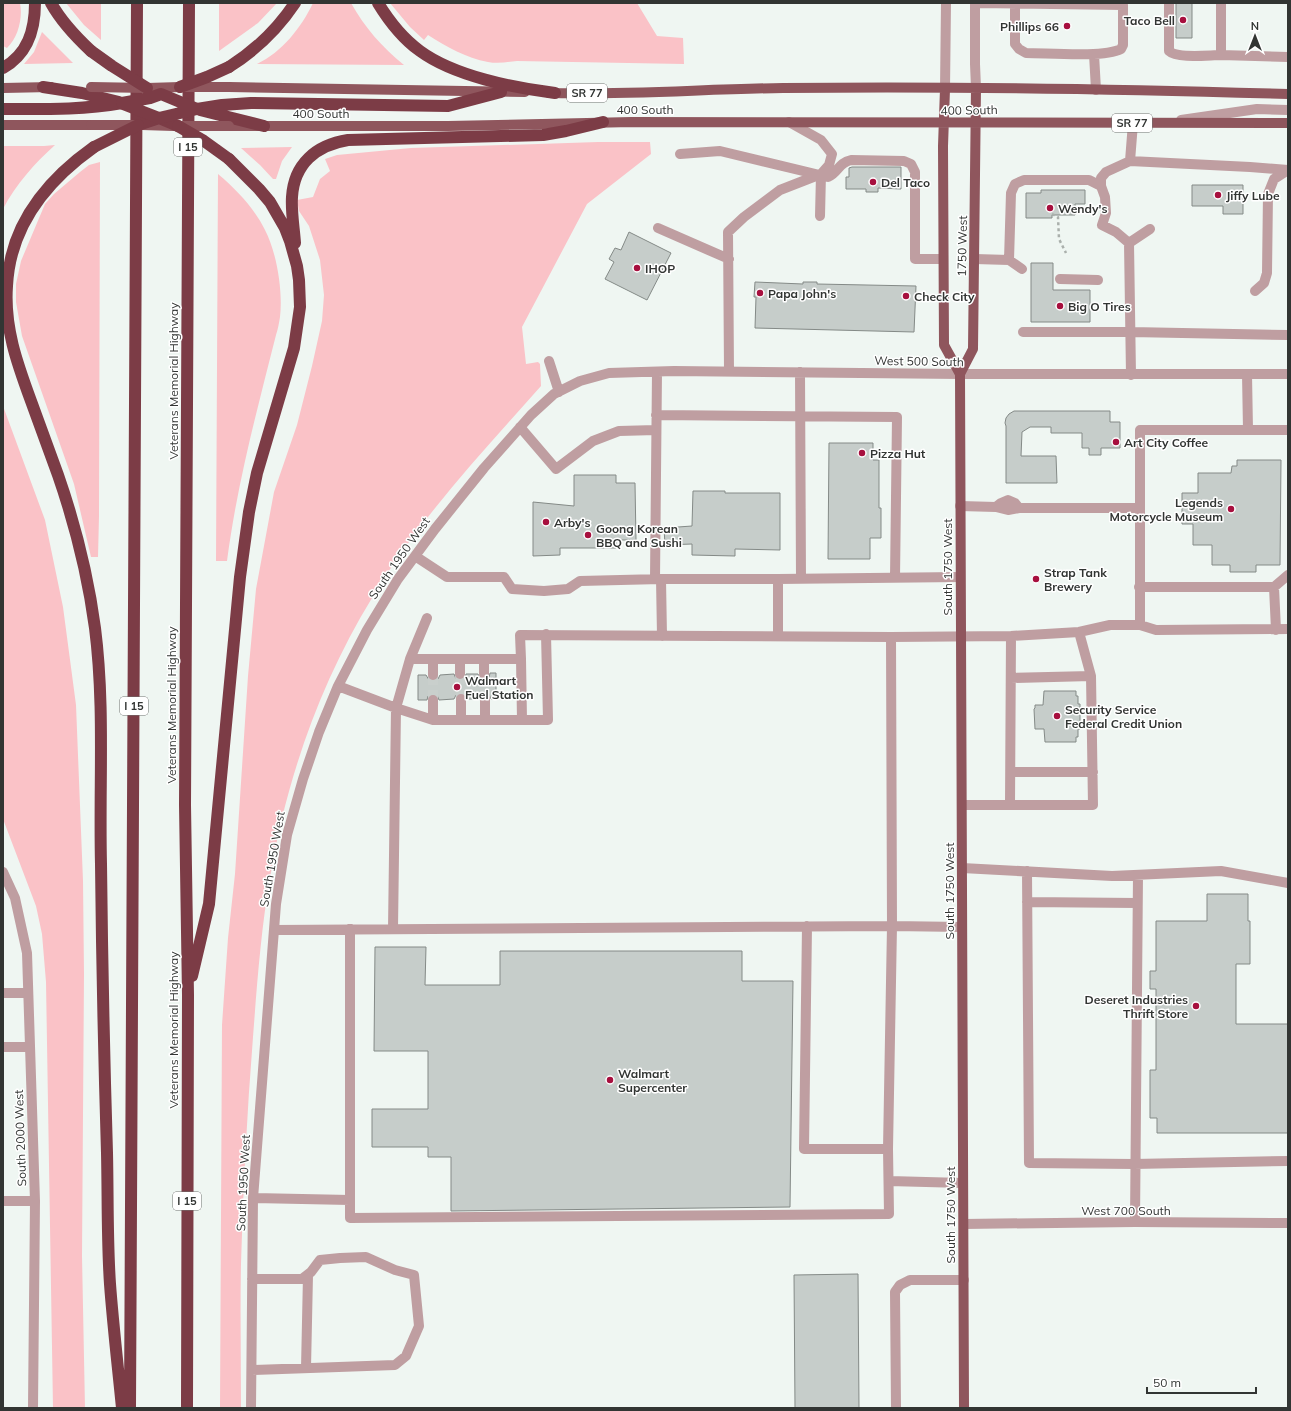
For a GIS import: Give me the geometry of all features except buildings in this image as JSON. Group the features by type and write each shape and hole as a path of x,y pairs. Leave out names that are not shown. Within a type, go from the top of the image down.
{"highway":[{"path":"3,68 22,53 33,26 35,3"},
{"path":"51,3 65,24 91,51 147,88 229,122 264,126"},
{"name":"I 15","path":"130,1408 137,3"},
{"name":"Veterans Memorial Highway","path":"187,1408 188,995 185,804 189,3"},
{"path":"3,109 91,108 161,94 229,67 247,55 262,44 281,23 295,3"},
{"path":"378,3 391,22 408,42 432,59 489,80 526,89 555,93"},
{"path":"43,87 91,91 178,126 204,141 229,159 259,188 278,216 290,241 297,266"},
{"path":"122,1408 110,1282 100,853 101,720 99,666 95,627 83,563 67,504 18,368 12,347 7,319 6,301 8,270 13,250 26,219 41,196 60,174 72,163 94,147 138,125 159,118 197,109 229,104 250,103 448,106 501,92"},
{"path":"188,995 209,904 243,551 249,512 257,473 297,334 300,306 299,280 292,207 293,188 300,170 305,161 312,154 328,145 348,140 543,135 572,130 603,122"},
{"path":"3,343 23,398 50,454"}],"main road":[{"path":"3,88 43,87"},
{"name":"400 South","path":"91,91 180,87 229,87 631,93 782,88 976,88 1288,94"},
{"name":"1750 West","path":"945,88 943,259 944,345 960,374"},
{"name":"1750 West","path":"960,374 973,349 976,88"},
{"path":"3,125 178,126 229,122"},
{"name":"400 South","path":"264,126 448,126 603,122 1288,123"},
{"name":"South 1750 West","path":"960,374 964,1408"}],"street":[{"name":"1750 West","path":"945,88 946,3"},
{"name":"1750 West","path":"975,3 976,88"},
{"path":"975,3 1015,3 1123,4 1123,45 1121,49 1116,52 1094,54 1026,53 1019,49 1015,44 1015,3"},
{"path":"1169,3 1169,51 1174,55 1288,57"},
{"path":"1221,3 1221,56"},
{"path":"1094,54 1096,90"},
{"path":"1161,122 1257,109 1288,110"},
{"path":"729,371 728,232 744,217 780,190 821,174 829,164 832,154 821,140 789,122"},
{"path":"1130,161 1133,123"},
{"path":"680,154 720,151 821,174 828,177 833,174 844,161 904,161 912,164 915,172 915,259 943,259"},
{"path":"1131,374 1129,243 1116,232 1102,225 1106,213 1102,178 1106,172 1130,161 1288,170"},
{"path":"1255,291 1264,283 1266,273 1268,194 1274,179 1288,170"},
{"path":"820,216 821,174"},
{"path":"1009,260 1011,193 1015,184 1024,180 1089,180 1102,186"},
{"path":"658,228 729,259"},
{"path":"1129,243 1150,229"},
{"path":"975,259 1009,260 1022,269"},
{"path":"1060,279 1098,280"},
{"path":"1023,332 1131,332 1288,335"},
{"path":"549,361 556,393"},
{"name":"West 500 South","path":"556,393 580,381 609,373 729,371 960,374 1288,374"},
{"path":"657,372 656,430 658,579 662,636"},
{"path":"800,372 801,579"},
{"path":"1247,374 1248,430"},
{"name":"South 1950 West","path":"251,1408 253,1198 274,930 277,897 287,835 303,779 318,732 338,686 367,630 398,579 484,468 531,415 556,393"},
{"path":"656,415 897,417 895,578"},
{"path":"520,428 556,469 593,441 619,431 656,430"},
{"path":"1140,625 1140,430 1288,430"},
{"path":"960,506 996,507 1008,510 1019,508 1140,508"},
{"path":"415,556 446,577 504,578 512,589 544,591 568,589 580,581 658,579 960,578"},
{"path":"1139,587 1274,587 1288,575"},
{"path":"778,579 778,636"},
{"path":"1274,587 1276,630"},
{"path":"393,929 396,708 410,659 427,618"},
{"path":"522,720 520,634 891,638 1011,636 1079,632 1110,625 1140,625 1156,630 1288,629"},
{"path":"962,805 1093,806 1091,676 1079,632"},
{"path":"338,686 433,720 548,720 546,634"},
{"path":"1010,805 1011,636"},
{"path":"350,929 350,1218 889,1214 888,1149 892,926 891,638"},
{"path":"410,659 521,659"},
{"path":"433,659 433,675"},
{"path":"460,659 460,674"},
{"path":"484,659 484,674"},
{"path":"1011,678 1091,676"},
{"path":"461,699 461,720"},
{"path":"485,699 485,720"},
{"path":"433,700 433,720"},
{"path":"1011,772 1093,772"},
{"path":"962,868 1112,876 1220,871 1288,883"},
{"path":"1027,871 1029,1163 1134,1164 1288,1161"},
{"name":"South 2000 West","path":"3,872 16,898 27,953 35,1201 33,1408"},
{"path":"1135,1222 1134,1164 1138,875"},
{"path":"1027,902 1137,903"},
{"path":"807,926 804,1149 888,1149"},
{"path":"274,930 807,926 962,927"},
{"path":"3,993 28,993"},
{"path":"3,1047 29,1047"},
{"path":"889,1181 963,1183"},
{"path":"253,1198 350,1200"},
{"path":"3,1201 35,1201"},
{"name":"West 700 South","path":"964,1224 1135,1222 1288,1224"},
{"path":"252,1279 302,1279 308,1275 320,1260 366,1257 395,1270 414,1275 419,1326 406,1356 395,1365 252,1370"},
{"path":"306,1368 308,1275"},
{"path":"896,1408 896,1292 900,1285 910,1280 964,1280"}],"path":[{"path":"1052,214 1058,217 1059,239 1066,253"}],"shaded area":[{"path":"3,3 20,3 21,9 17,33 7,48 3,46"},
{"path":"66,3 101,3 101,40 84,25"},
{"path":"219,3 277,3 258,23 219,51"},
{"path":"313,3 351,3 374,37 404,65 257,64 275,53 283,46 297,30"},
{"path":"390,3 637,3 657,36 683,38 684,64 517,61 499,63 488,62 457,52 428,35 424,40 410,27"},
{"path":"42,32 73,63 24,64 34,52"},
{"path":"598,142 650,142 651,154 587,204 522,327 526,364 538,362 540,364 541,386 451,488 409,542 372,598 353,630 321,698 285,805 270,878 264,917 249,1094 241,1282 241,1408 220,1408 222,1025 228,938 235,874 248,676 256,589 274,492 297,425 312,366 322,321 324,295 320,260 309,226 299,211 297,200 313,197 320,179 330,171 325,159 337,155 411,148"},
{"path":"55,145 26,174 3,209 3,146"},
{"path":"292,147 282,161 276,179 273,179 241,148"},
{"path":"100,162 99,516 98,557 91,557 74,484 22,336 16,302 16,284 21,261 45,204 54,194 89,165"},
{"path":"218,174 232,186 261,222 269,239 276,261 281,296 280,317 242,475 227,561 216,561"},
{"path":"3,406 45,520 63,607 76,705 83,881 84,974 82,1256 85,1408 53,1408 46,982 42,934 36,906 3,819"}],"tunnel":[{"path":"460,674 461,699"},
{"path":"484,674 485,699"},
{"path":"433,675 433,700"}],"place":[{"name":"Taco Bell","path":"1183,20"},
{"name":"Phillips 66","path":"1067,26"},
{"name":"Del Taco","path":"873,182"},
{"name":"Jiffy Lube","path":"1218,195"},
{"name":"Wendy's","path":"1050,208"},
{"name":"IHOP","path":"637,268"},
{"name":"Papa John's","path":"760,293"},
{"name":"Check City","path":"906,296"},
{"name":"Big O Tires","path":"1060,306"},
{"name":"Art City Coffee","path":"1116,442"},
{"name":"Pizza Hut","path":"862,453"},
{"name":"Legends Motorcycle Museum","path":"1231,509"},
{"name":"Arby's","path":"546,522"},
{"name":"Goong Korean BBQ and Sushi","path":"588,535"},
{"name":"Strap Tank Brewery","path":"1036,579"},
{"name":"Walmart Fuel Station","path":"457,687"},
{"name":"Security Service Federal Credit Union","path":"1057,716"},
{"name":"Deseret Industries Thrift Store","path":"1196,1006"},
{"name":"Walmart Supercenter","path":"610,1080"}]}
